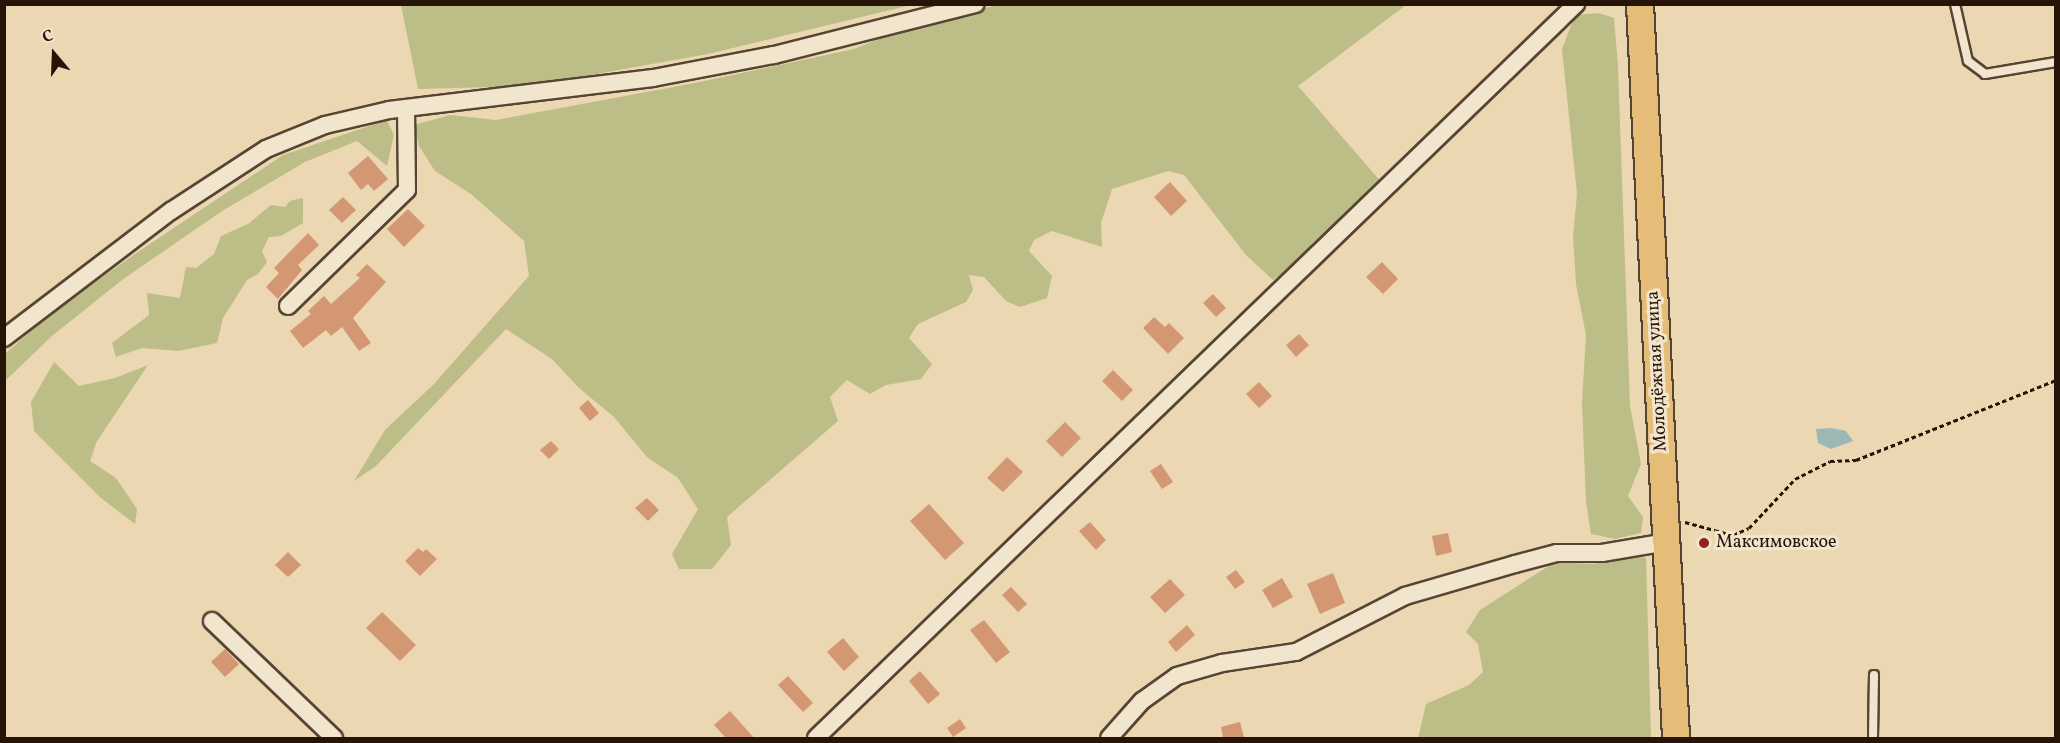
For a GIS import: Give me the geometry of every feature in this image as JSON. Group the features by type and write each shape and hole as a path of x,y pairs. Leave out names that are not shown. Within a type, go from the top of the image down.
{"main road":[{"name":"Молодёжная улица","path":"1640,4 1676,738"}],"street":[{"path":"4,338 171,211 266,148 325,125 406,108 653,78 774,55 976,4"},
{"path":"816,738 1576,4"},
{"path":"288,306 407,190 406,108"},
{"path":"1109,738 1142,701 1177,676 1222,663 1296,652 1406,596 1515,564 1557,553 1602,553 1667,542"},
{"path":"212,621 334,738"}],"lane":[{"path":"1955,4 1968,61 1985,74 2055,62"},
{"path":"1873,738 1874,675"}],"path":[{"path":"1665,516 1733,535 1749,528 1795,479 1830,460 1856,460 2055,380"}],"green space":[{"path":"401,5 911,5 708,54 529,86 418,89"},
{"path":"997,5 1406,5 1298,86 1383,184 1302,258 1273,280 1246,255 1184,175 1168,171 1112,189 1101,223 1102,247 1052,231 1034,240 1029,251 1052,276 1047,298 1020,307 1006,301 984,277 969,275 973,290 966,302 918,324 909,338 932,364 921,379 886,385 870,394 847,380 830,397 838,421 727,517 731,545 712,569 679,569 672,554 698,509 678,478 647,457 614,417 579,388 552,359 506,329 376,466 354,481 385,430 434,384 529,276 524,241 471,194 435,171 419,146 414,125 450,115 496,120 695,83 854,49 903,29"},
{"path":"1599,13 1614,18 1618,66 1630,406 1641,464 1628,496 1643,517 1641,533 1615,539 1591,534 1586,502 1582,403 1586,335 1576,284 1573,237 1577,194 1562,49 1575,15"},
{"path":"387,120 394,135 387,166 357,141 305,162 222,211 122,280 52,336 5,381 5,354 45,318 132,256 283,155"},
{"path":"303,198 303,223 281,236 269,237 262,251 267,262 258,274 247,280 223,318 217,343 178,351 142,348 116,357 112,343 149,315 147,293 180,298 186,267 196,268 214,254 221,236 248,224 271,205 285,207 290,201"},
{"path":"54,362 79,386 115,378 148,365 97,441 90,461 116,478 137,509 135,524 101,498 34,431 31,402"},
{"path":"1625,555 1646,558 1651,738 1418,738 1426,704 1469,685 1483,672 1478,644 1466,632 1480,610 1555,562 1593,564"}],"water":[{"path":"1831,428 1846,431 1853,441 1831,449 1818,443 1816,429"}],"building":[{"path":"368,156 388,179 374,191 368,184 361,190 348,173"},
{"path":"1170,182 1187,201 1171,216 1154,197"},
{"path":"343,197 356,210 342,223 329,210"},
{"path":"408,209 425,226 404,247 387,229"},
{"path":"308,233 319,245 298,265 302,270 278,299 266,287 279,273 274,268"},
{"path":"1382,262 1398,279 1383,294 1366,277"},
{"path":"367,264 386,282 353,318 371,343 359,351 342,327 331,336 326,330 303,348 290,331 311,314 308,311 324,296 331,304 360,278 356,275"},
{"path":"1213,294 1226,308 1216,317 1203,303"},
{"path":"1154,317 1165,327 1169,323 1184,338 1168,354 1143,328"},
{"path":"1299,334 1309,345 1296,357 1286,345"},
{"path":"1113,370 1133,390 1122,401 1102,381"},
{"path":"1259,382 1272,396 1259,408 1246,394"},
{"path":"588,400 599,413 590,421 579,408"},
{"path":"1065,422 1081,438 1062,457 1046,441"},
{"path":"551,441 559,449 549,459 540,450"},
{"path":"1007,457 1023,472 1003,492 987,478"},
{"path":"1161,464 1173,482 1162,489 1150,471"},
{"path":"647,498 659,510 648,521 635,508"},
{"path":"929,504 964,543 945,560 910,521"},
{"path":"1090,522 1106,540 1096,550 1079,531"},
{"path":"1448,533 1452,552 1436,556 1432,536"},
{"path":"418,548 423,552 426,549 437,559 420,576 405,561"},
{"path":"288,552 301,565 288,577 275,565"},
{"path":"1236,570 1245,582 1235,589 1226,577"},
{"path":"1333,573 1345,603 1320,614 1307,584"},
{"path":"1282,578 1293,597 1273,608 1262,590"},
{"path":"1170,579 1185,595 1165,613 1150,597"},
{"path":"1011,587 1027,604 1018,612 1002,595"},
{"path":"382,612 416,645 400,661 366,628"},
{"path":"984,620 1010,652 996,663 970,630"},
{"path":"1187,625 1195,635 1176,652 1168,642"},
{"path":"843,638 859,657 844,671 827,652"},
{"path":"225,649 239,664 225,677 211,662"},
{"path":"920,671 940,694 928,704 909,681"},
{"path":"788,676 813,703 803,712 778,685"},
{"path":"730,711 754,738 726,738 714,725"},
{"path":"960,719 966,728 953,737 947,728"},
{"path":"1240,722 1244,737 1223,738 1221,727"}],"place":[{"name":"Максимовское","path":"1704,543"}]}
